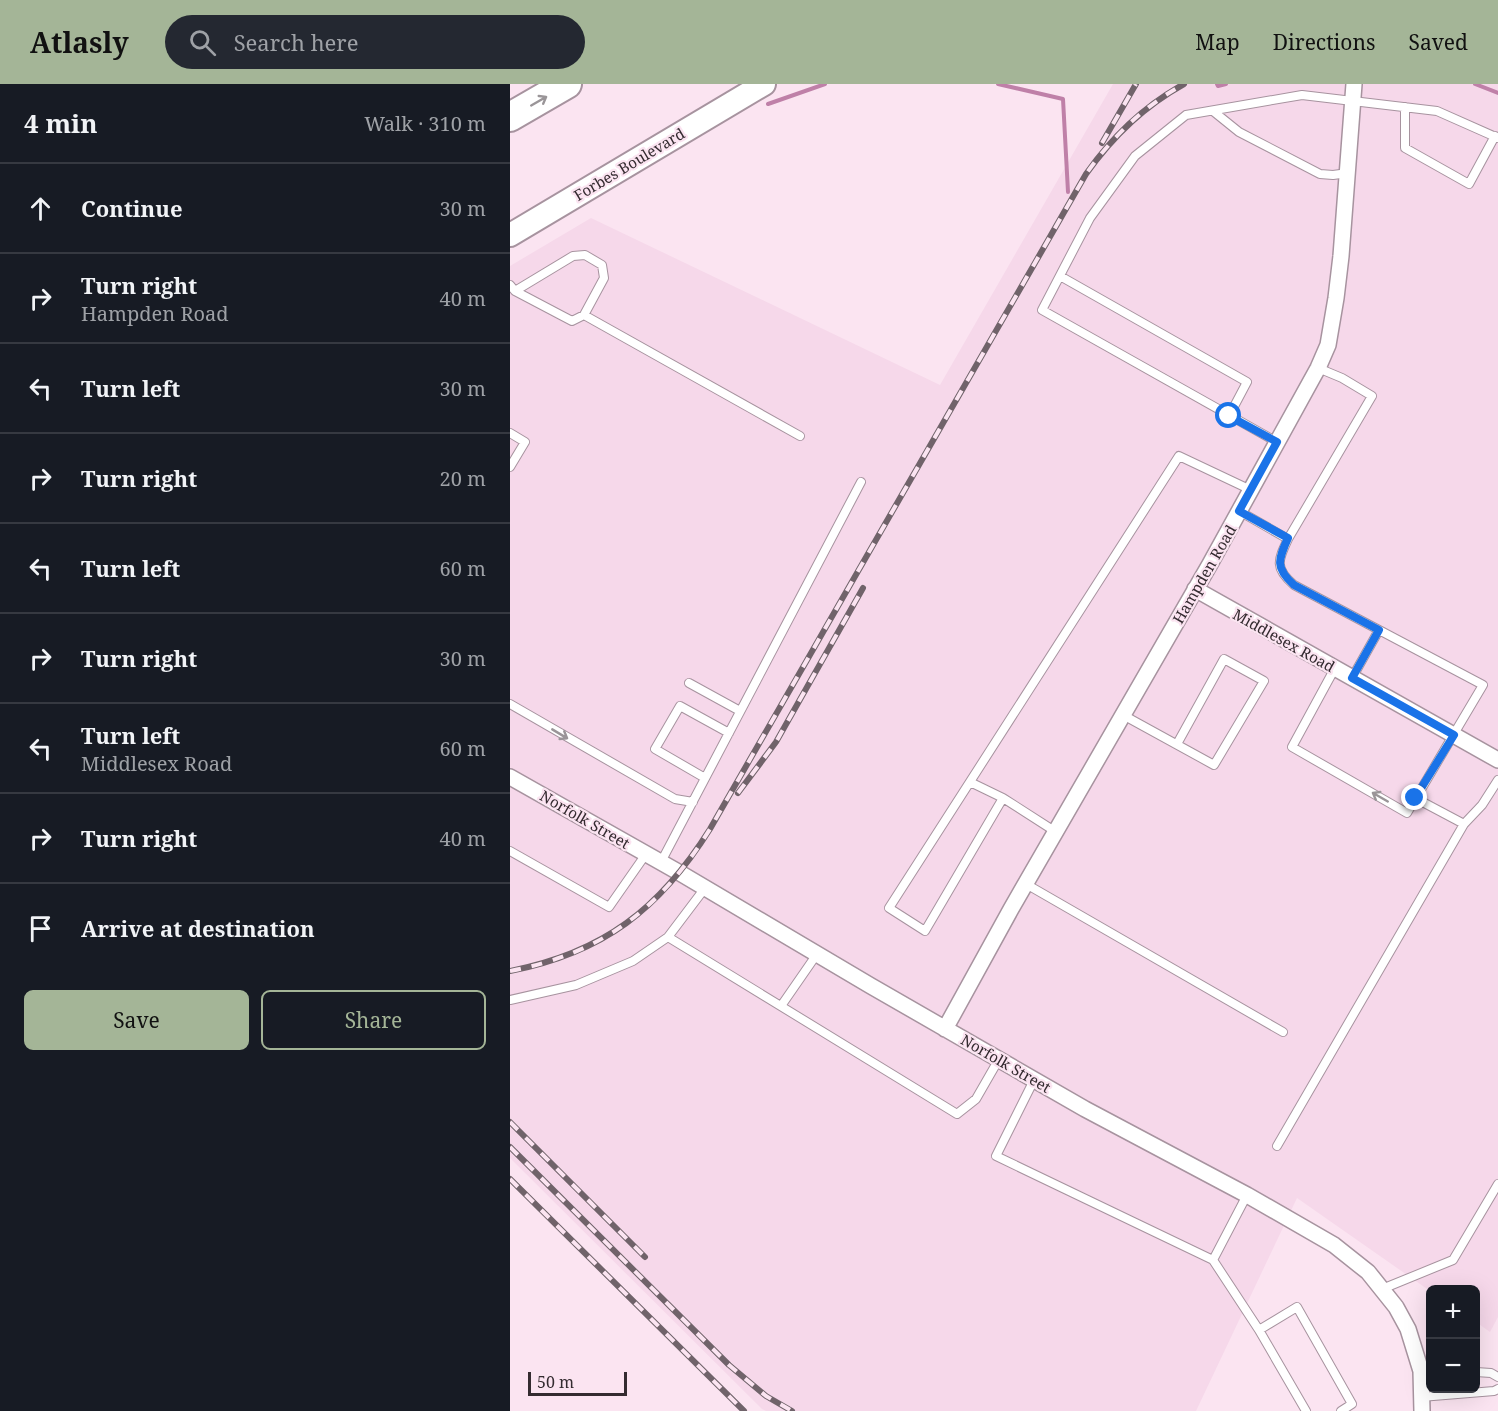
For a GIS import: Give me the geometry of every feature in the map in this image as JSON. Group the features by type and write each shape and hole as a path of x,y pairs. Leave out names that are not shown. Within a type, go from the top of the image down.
{"highway":[{"path":"510,117 567,84"}],"street":[{"name":"Forbes Boulevard","path":"510,235 756,89 771,84"},
{"name":"Hampden Road","path":"945,1029 1318,369 1328,345 1336,298 1354,84"},
{"name":"Middlesex Road","path":"1195,590 1498,760"},
{"name":"Norfolk Street","path":"510,777 661,862 1084,1109 1247,1195 1334,1245 1368,1272 1396,1307 1426,1371 1422,1404"}],"lane":[{"path":"1277,442 1042,310 1090,218 1135,156 1186,115 1302,95 1353,100 1437,111 1497,137 1469,184 1405,147 1405,107"},
{"path":"1213,111 1239,132 1320,174 1348,174"},
{"path":"585,255 602,265 604,278 584,315 572,321 512,288 573,256 585,255"},
{"path":"1060,276 1247,382 1229,416"},
{"path":"584,315 800,436"},
{"path":"1318,369 1342,378 1372,396 1288,538 1280,557 1279,567 1284,576 1294,585 1483,686 1407,813 1292,747 1335,668"},
{"path":"510,433 525,442 510,467"},
{"path":"1003,798 925,931 889,908 1179,456 1251,490"},
{"path":"661,862 861,482"},
{"path":"1239,511 1288,538"},
{"path":"1352,678 1379,630"},
{"path":"1123,715 1214,765 1264,681 1224,659 1177,744"},
{"path":"689,683 740,711"},
{"path":"510,704 675,800 693,802"},
{"path":"705,778 656,748 680,706 729,734"},
{"path":"1276,1146 1464,824 1482,805 1498,780"},
{"path":"970,782 1003,798 1056,832"},
{"path":"1415,798 1464,824"},
{"path":"510,851 609,907 646,854"},
{"path":"1026,885 1283,1032"},
{"path":"510,1000 576,985 633,961 668,938 705,888"},
{"path":"668,938 957,1114 975,1099 999,1059"},
{"path":"781,1006 817,954"},
{"path":"1034,1080 996,1156 1213,1260 1259,1330 1306,1411"},
{"path":"1382,1289 1453,1260 1498,1184"},
{"path":"1213,1260 1247,1195"},
{"path":"1259,1330 1297,1307 1352,1404 1341,1411"},
{"path":"1480,1372 1491,1373 1498,1377"},
{"path":"1422,1404 1498,1389"}],"shaded area":[{"path":"1113,84 1498,84 1498,1317 1490,1332 1480,1325 1480,1285 1426,1285 1426,1288 1297,1198 1196,1411 766,1411 510,1158 510,266 591,218 940,385"}],"waterway":[{"path":"768,104 825,84"},
{"path":"998,84 1063,99 1068,192"},
{"path":"1217,84 1218,86 1226,84"},
{"path":"1475,84 1498,93"}],"railway":[{"path":"1102,143 1136,84"},
{"path":"510,971 543,963 601,939 626,923 649,904 691,857 710,829 1086,174 1130,123 1155,102 1184,84"},
{"path":"738,793 776,742 863,588"},
{"path":"510,1122 645,1257"},
{"path":"510,1147 729,1365 766,1396 792,1411"},
{"path":"510,1179 744,1411"}],"route":[{"path":"1229,416 1277,442 1239,511 1288,538 1280,557 1279,567 1284,576 1294,585 1379,630 1352,678 1454,735 1415,798"}]}
